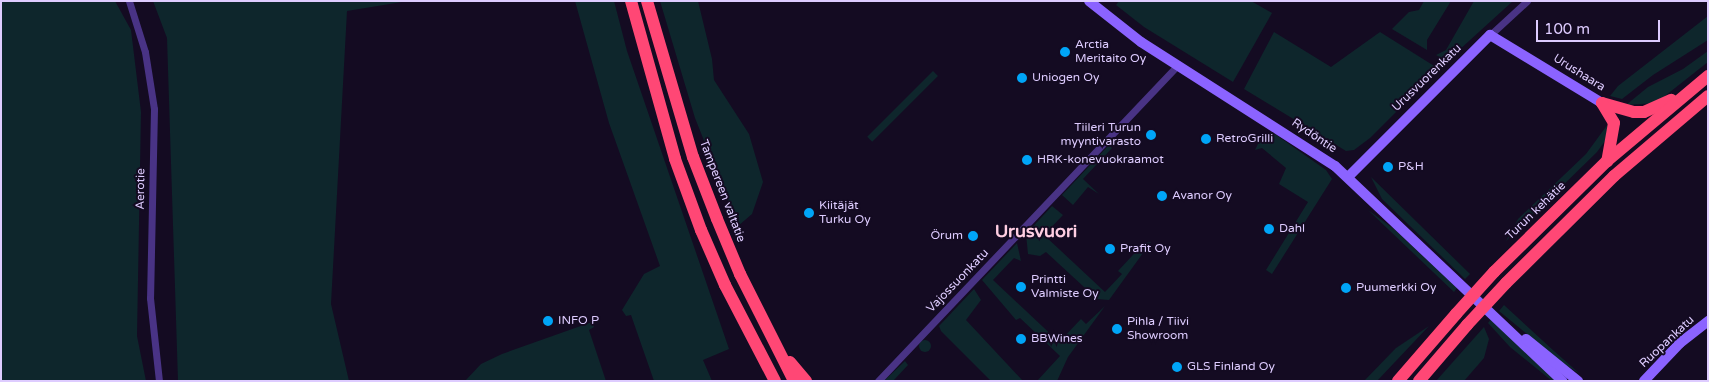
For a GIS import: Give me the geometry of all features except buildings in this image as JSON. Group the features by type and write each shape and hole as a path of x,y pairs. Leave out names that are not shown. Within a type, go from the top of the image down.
{"highway":[{"path":"631,1 675,158 702,230 725,284 775,381"},
{"name":"Tampereen valtatie","path":"647,1 693,157 740,274 794,381"},
{"name":"Turun kehätie","path":"1400,378 1494,272 1607,161 1708,76"},
{"path":"1602,103 1625,111 1644,112 1689,91"},
{"path":"1419,381 1432,364 1506,283 1614,176 1708,96"},
{"path":"1602,103 1614,123 1607,161"},
{"path":"772,340 806,381"},
{"path":"1423,381 1432,364"}],"street":[{"name":"Aerotie","path":"129,1 145,52 153,102 150,298 159,381"},
{"name":"Rydöntie","path":"1089,1 1177,66 1310,147 1348,177 1562,381"},
{"name":"Urusvuorenkatu","path":"1348,177 1490,35 1527,1"},
{"name":"Urushaara","path":"1490,35 1602,103"},
{"name":"Vajossuonkatu","path":"878,381 1177,66"},
{"name":"Rydöntie","path":"1501,321 1578,381"},
{"name":"Ruopankatu","path":"1644,381 1680,343 1708,321"}],"green space":[{"path":"1,1 115,1 131,30 141,112 137,336 146,381 1,381"},
{"path":"153,1 408,1 347,11 331,304 349,381 178,381 167,38"},
{"path":"575,1 614,1 627,51 729,349 703,360 712,381 654,381 631,315 626,316 622,310 644,274 660,266 609,123"},
{"path":"660,1 698,1 712,59 714,80 749,134 763,182 752,214 738,226 695,118"},
{"path":"1119,1 1251,1 1272,13 1233,82 1144,27 1116,5"},
{"path":"1424,1 1451,1 1427,40 1427,50 1392,29 1409,12 1419,10"},
{"path":"1474,1 1513,1 1447,61 1436,55 1446,50"},
{"path":"1708,16 1708,40 1653,75 1622,99 1610,96 1618,86"},
{"path":"1274,32 1331,67 1380,32 1439,69 1370,138 1354,150 1346,151 1244,89"},
{"path":"1708,51 1708,62 1656,103 1626,105 1648,87 1683,69"},
{"path":"933,71 938,76 872,142 867,137"},
{"path":"1608,124 1605,141 1597,152 1506,241 1518,219 1586,154"},
{"path":"1272,132 1326,170 1332,179 1272,274 1266,270 1308,202 1279,184 1286,168 1262,148 1255,150 1263,134"},
{"path":"1109,145 1112,148 1083,179 1099,194 1088,187 1073,205 1062,195"},
{"path":"1371,177 1470,274 1465,279 1382,199"},
{"path":"1052,206 1063,215 1044,235 1105,292 1122,274 1118,271 1144,243 1151,242 1109,300 1097,299 1046,252 1040,256 1028,254 1026,234"},
{"path":"1368,210 1394,229 1457,288 1454,292"},
{"path":"1017,243 1021,261 1014,258 993,280 1059,342 1081,319 1086,324 1105,306 1068,357 1057,381 1037,381 1060,356 1020,318 1016,320 982,280"},
{"path":"974,289 981,300 966,320 1023,381 991,381 941,331 939,326"},
{"path":"1504,305 1580,374 1561,362 1499,311"},
{"path":"1491,319 1559,381 1552,381 1510,347 1488,323"},
{"path":"592,322 594,327 589,330 606,381 465,381 481,364 502,354"},
{"path":"1429,326 1377,381 1364,381 1396,348"},
{"path":"1484,327 1489,339 1484,358 1464,381 1436,381"},
{"path":"927,340 930,341 930,351 923,352 920,351 919,344 920,341"},
{"path":"905,361 908,365 893,381 884,381"}],"place":[{"name":"Arctia Meritaito Oy","path":"1065,52"},
{"name":"Uniogen Oy","path":"1022,78"},
{"name":"Tiileri Turun myyntivarasto","path":"1151,135"},
{"name":"RetroGrilli","path":"1206,139"},
{"name":"HRK-konevuokraamot","path":"1027,160"},
{"name":"P&H","path":"1388,167"},
{"name":"Avanor Oy","path":"1162,196"},
{"name":"Kiitäjät Turku Oy","path":"809,213"},
{"name":"Dahl","path":"1269,229"},
{"name":"Örum","path":"973,236"},
{"name":"Prafit Oy","path":"1110,249"},
{"name":"Printti Valmiste Oy","path":"1021,287"},
{"name":"Puumerkki Oy","path":"1346,288"},
{"name":"INFO P","path":"548,321"},
{"name":"Pihla / Tiivi Showroom","path":"1117,329"},
{"name":"BBWines","path":"1021,339"},
{"name":"GLS Finland Oy","path":"1177,367"}],"district":[{"name":"Urusvuori","path":"1036,231"}]}
